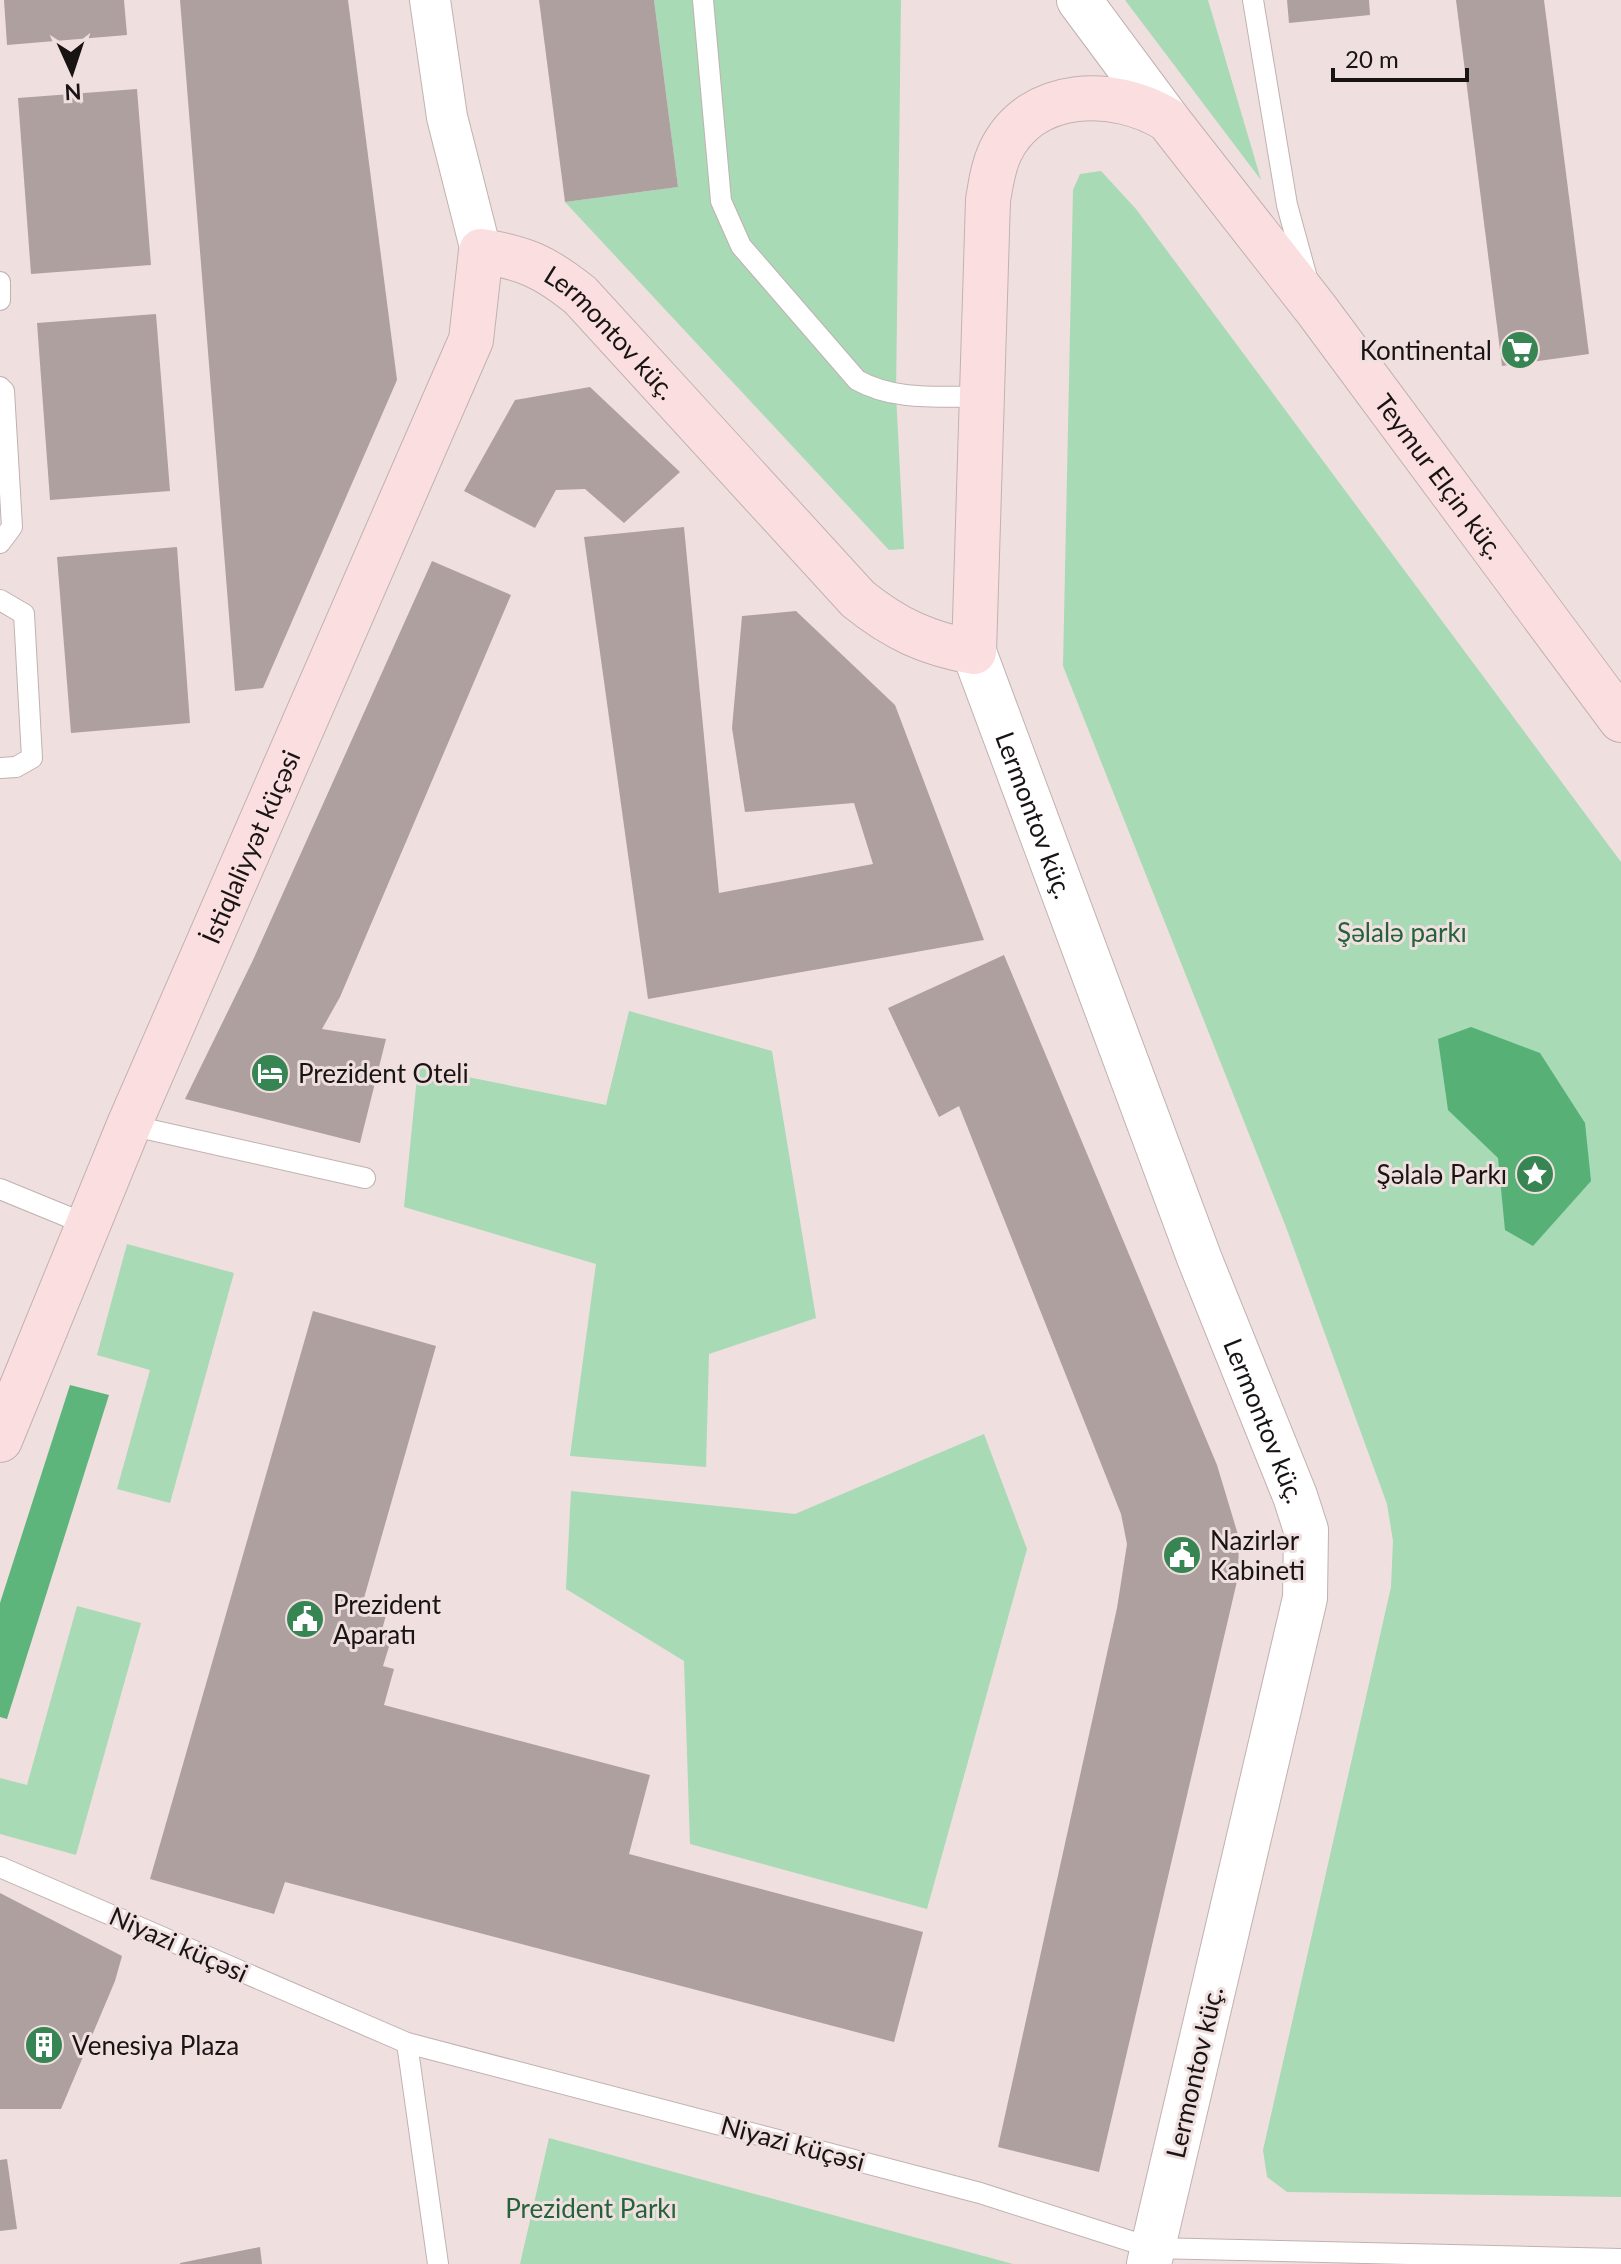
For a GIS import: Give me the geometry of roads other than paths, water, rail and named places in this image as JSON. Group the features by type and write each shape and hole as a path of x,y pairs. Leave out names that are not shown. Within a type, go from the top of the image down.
{"main road":[{"name":"Lermontov küç.","path":"481,251 523,258 551,272 580,295 858,599 889,624 937,646 974,652 980,397 988,200 993,169 1001,148 1028,118 1046,107 1102,96 1127,99 1168,120"},
{"name":"Teymur Elçin küç.","path":"1168,120 1316,309 1621,720"},
{"name":"İstiqlaliyyət küçəsi","path":"0,1440 129,1125 466,351 477,306 481,251"}],"street":[{"path":"430,0 447,117 481,251"},
{"path":"1079,0 1168,120"},
{"name":"Lermontov küç.","path":"974,652 1194,1245 1306,1530 1308,1563 1305,1598 1150,2256"}],"lane":[{"path":"703,0 721,201 741,246 857,380 874,390 896,395 980,397"},
{"path":"1253,0 1287,205 1316,309"},
{"path":"0,282 0,300"},
{"path":"0,387 4,391 12,527 0,543"},
{"path":"0,600 24,614 32,758 16,767 0,768"},
{"path":"129,1125 365,1178"},
{"path":"0,1189 88,1225"},
{"name":"Niyazi küçəsi","path":"0,1867 407,2043 964,2189 1150,2256 1621,2259"},
{"path":"407,2043 438,2264"}],"place":[{"name":"Kontinental","path":"1520,350"},
{"name":"Prezident Oteli","path":"270,1073"},
{"name":"Şəlalə Parkı","path":"1535,1174"},
{"name":"Nazirlər Kabineti","path":"1182,1555"},
{"name":"Prezident Aparatı","path":"305,1619"},
{"name":"Venesiya Plaza","path":"44,2045"}],"park label":[{"name":"Şəlalə parkı","path":"1402,932"},
{"name":"Prezident Parkı","path":"591,2208"}]}
